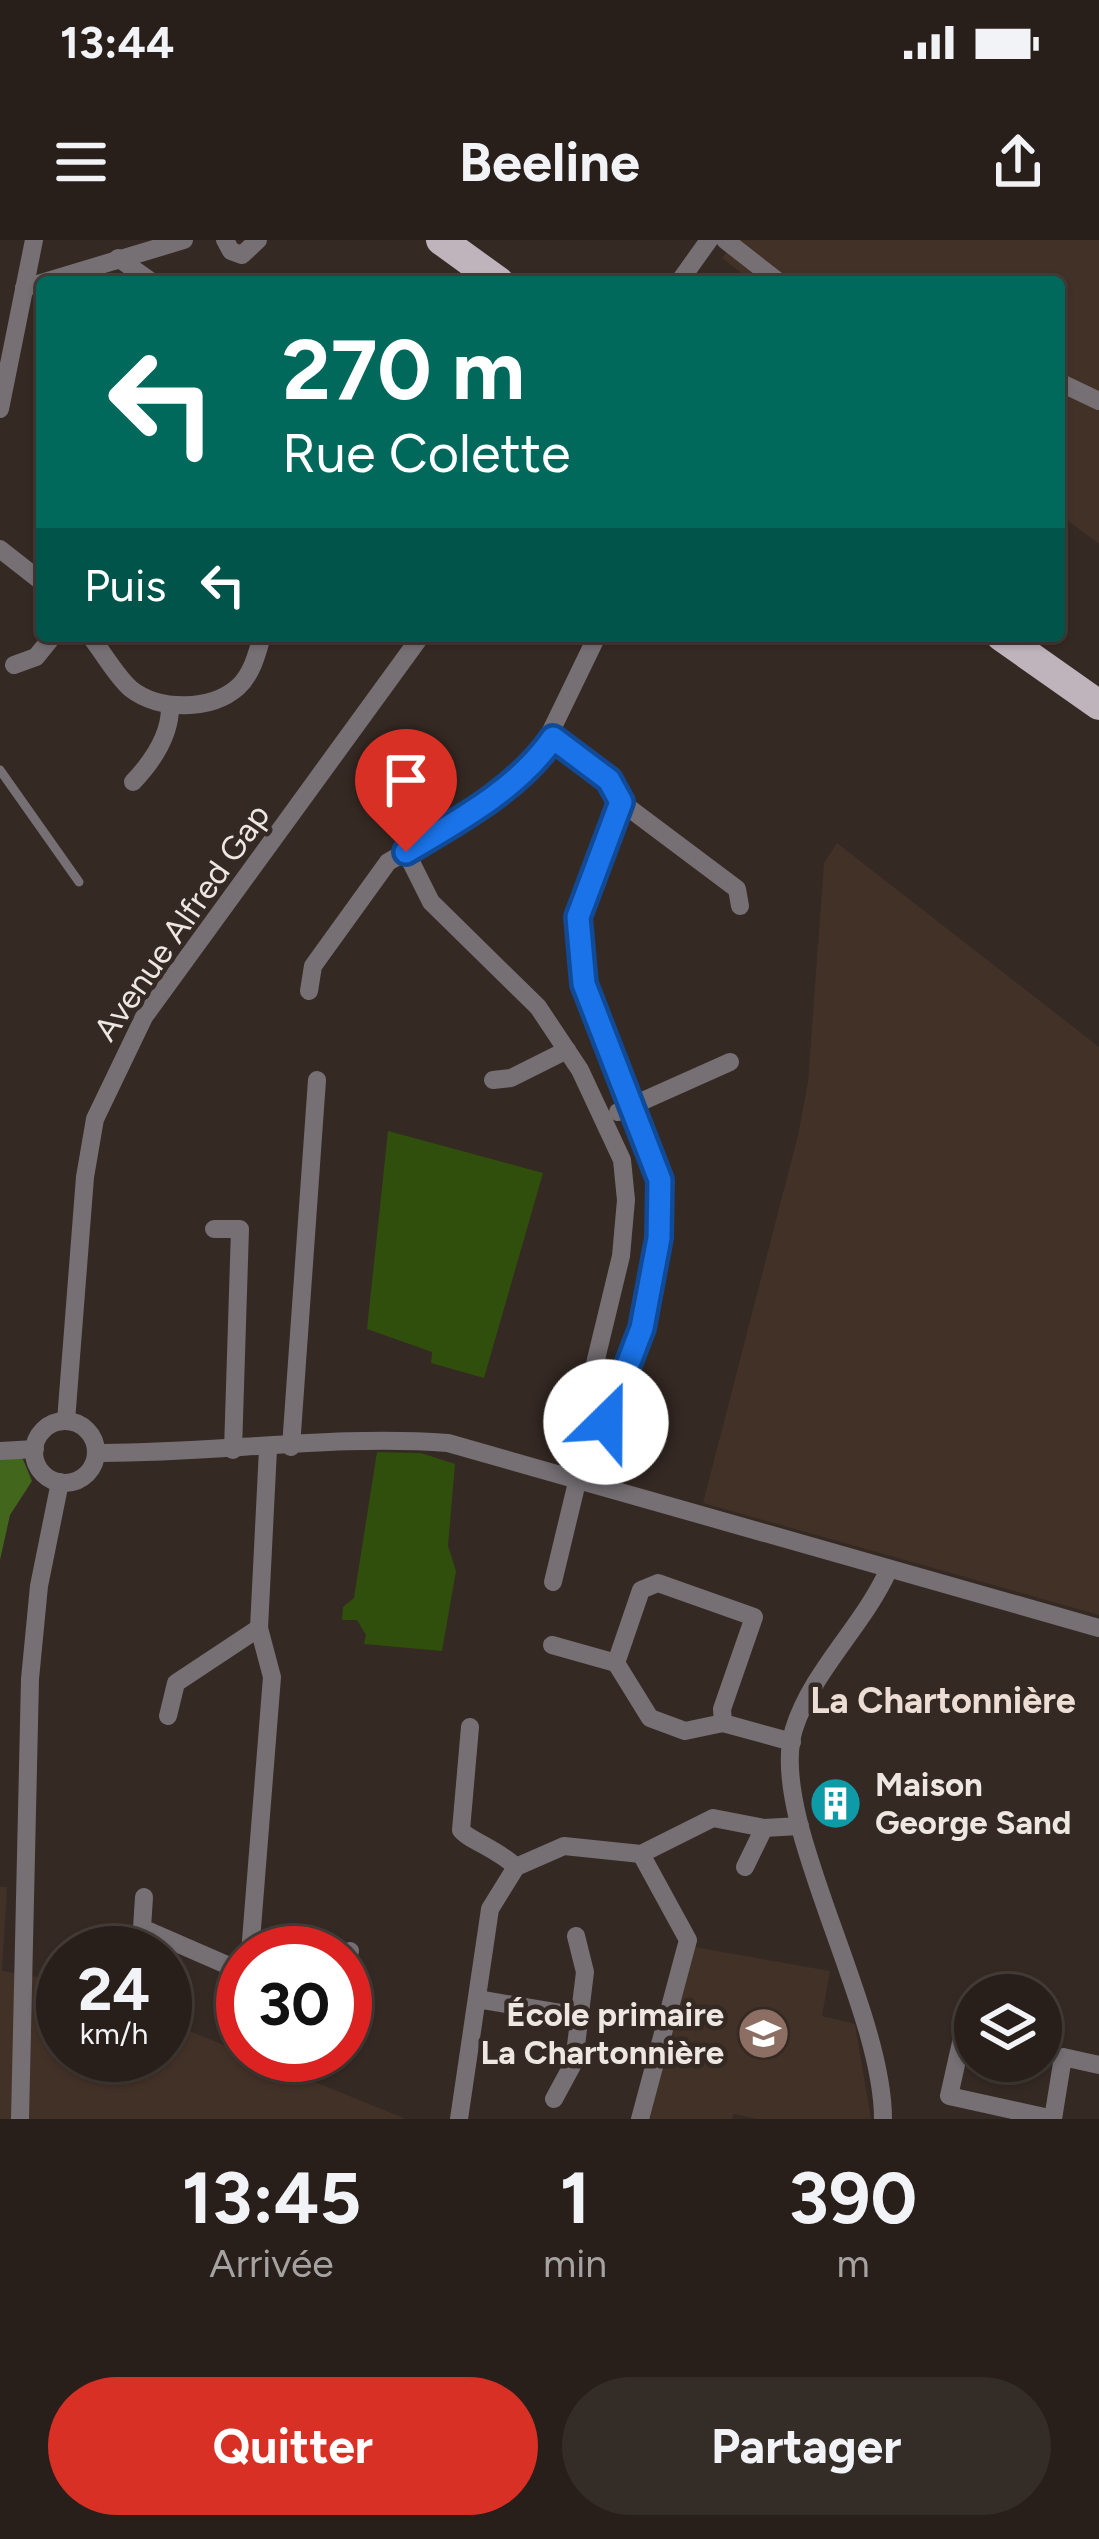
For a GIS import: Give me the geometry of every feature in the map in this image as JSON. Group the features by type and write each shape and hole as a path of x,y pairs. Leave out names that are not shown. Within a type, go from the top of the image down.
{"main road":[{"path":"441,240 491,276"},
{"path":"1010,642 1099,705"}],"street":[{"path":"0,409 34,240"},
{"path":"60,276 184,240"},
{"path":"225,240 231,251 242,255 258,240"},
{"path":"683,276 709,240"},
{"path":"724,240 771,276"},
{"path":"118,258 144,276"},
{"path":"24,287 36,283"},
{"path":"1065,385 1099,401"},
{"path":"0,549 36,577"},
{"path":"14,665 36,657 47,642"},
{"path":"95,642 132,689 170,705 199,705 236,689 251,669 260,642"},
{"name":"Avenue Alfred Gap","path":"66,1421 85,1177 95,1119 122,1054 144,1016 418,642"},
{"path":"309,991 313,966 367,884 388,862 460,821 536,762 553,738 594,642"},
{"path":"133,782 148,766 170,721 170,705"},
{"path":"553,738 609,780 621,802 737,890 740,906"},
{"path":"574,1448 612,1418 642,1328 659,1238 660,1180 584,984 578,917 621,802"},
{"path":"406,852 431,902 538,1007 567,1050 622,1160 626,1200 621,1256 574,1448 553,1582"},
{"path":"493,1080 511,1078 567,1050"},
{"path":"603,1118 730,1062"},
{"path":"290,1448 317,1081"},
{"path":"214,1229 240,1229 233,1450"},
{"path":"66,1421 91,1434 96,1453 85,1476 60,1482 44,1474 34,1449 42,1432 66,1421"},
{"path":"96,1453 290,1448 394,1438 448,1443 1099,1628"},
{"path":"0,1451 34,1449"},
{"path":"252,1926 272,1677 260,1628 268,1449"},
{"path":"20,2119 30,1679 39,1586 60,1482"},
{"path":"883,2119 883,2081 872,2034 800,1826 790,1769 792,1742 816,1686 888,1571"},
{"path":"616,1663 641,1590 658,1583 754,1617 722,1709 723,1723"},
{"path":"168,1716 176,1683 260,1628"},
{"path":"552,1645 616,1663 650,1718 685,1731 723,1723 792,1742"},
{"path":"470,1727 461,1830 470,1841 497,1848 516,1867"},
{"path":"459,2119 490,1909 516,1867 564,1846 640,1854 713,1818 764,1828 800,1826"},
{"path":"745,1867 764,1828"},
{"path":"640,1854 688,1940 640,2119"},
{"path":"144,1897 142,1928 216,1960"},
{"path":"554,2099 574,2062 585,1972 576,1936"},
{"path":"478,2000 578,2017"},
{"path":"954,2074 949,2096 1051,2119 1067,2034"},
{"path":"1063,2057 1099,2065"}],"lane":[{"path":"0,770 79,883"}],"shaded area":[{"path":"735,240 1099,240 1099,544 1065,518 1065,276 745,276 722,258"},
{"path":"837,843 1099,1047 1099,1615 703,1503 798,1135 808,1082 824,863"},
{"path":"0,1887 7,1887 2,1971 36,1977 36,2082 192,2082 192,2032 216,2042 216,2082 315,2082 406,2119 0,2119"},
{"name":"École primaire La Chartonnière","path":"689,1946 830,1971 822,2016 855,2024 871,2119 757,2119 734,2114 732,2119 648,2119"}],"green space":[{"path":"388,1131 543,1173 484,1378 431,1363 432,1352 367,1329"},
{"path":"377,1452 421,1453 455,1464 448,1546 456,1571 442,1651 364,1644 366,1635 357,1620 342,1620 343,1607 354,1598"},
{"path":"22,1457 32,1481 10,1515 0,1560 0,1459"}],"place":[{"name":"Maison George Sand","path":"836,1803"},
{"name":"École primaire La Chartonnière","path":"763,2033"}],"district":[{"name":"La Chartonnière","path":"943,1700"}],"route":[{"path":"406,852 460,821 536,762 553,738 609,780 621,802 578,917 584,984 660,1180 659,1238 642,1328 612,1418 606,1422"}]}
